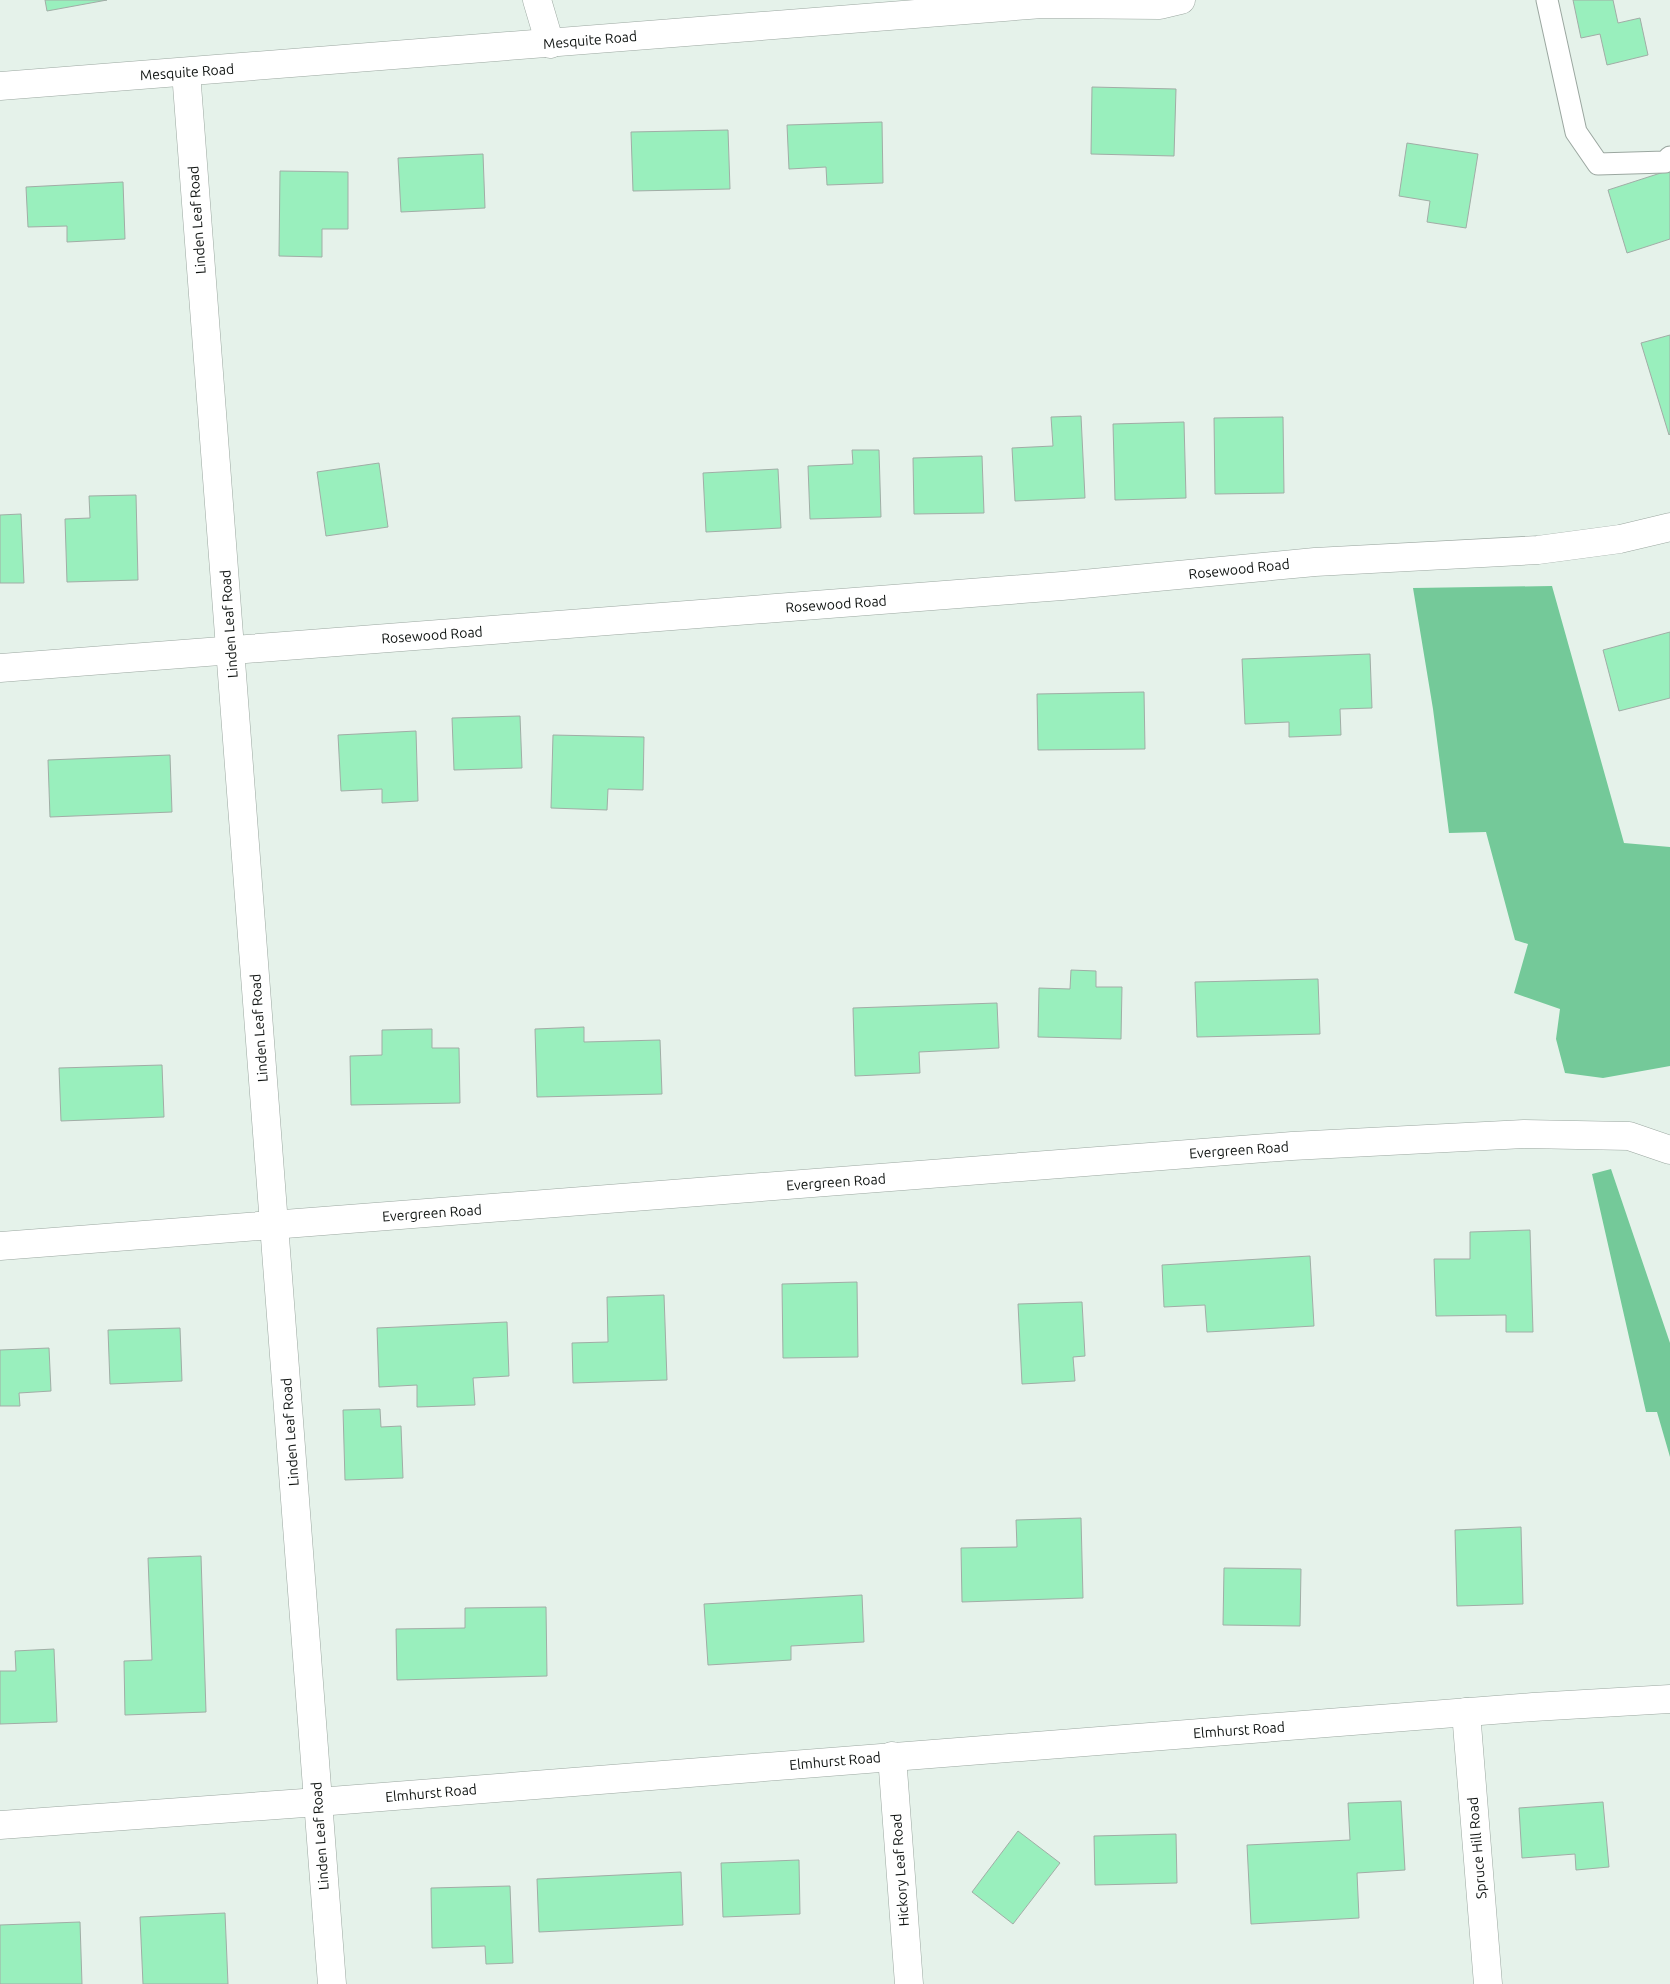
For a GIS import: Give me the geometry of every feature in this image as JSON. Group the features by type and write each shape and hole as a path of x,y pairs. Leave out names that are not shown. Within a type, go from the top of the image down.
{"street":[{"path":"537,0 550,44"},
{"name":"Mesquite Road","path":"0,86 550,44 1041,2 1160,5 1181,0"},
{"name":"Linden Leaf Road","path":"186,72 332,1984"},
{"name":"Rosewood Road","path":"0,668 1062,586 1315,562 1538,550 1620,539 1670,527"},
{"name":"Evergreen Road","path":"0,1246 1292,1146 1524,1134 1629,1136 1670,1150"},
{"name":"Elmhurst Road","path":"0,1825 318,1802 1466,1712 1670,1699"},
{"name":"Spruce Hill Road","path":"1466,1712 1488,1984"},
{"name":"Hickory Leaf Road","path":"892,1756 909,1984"}],"lane":[{"path":"1547,0 1576,132 1598,164 1664,162 1670,157"}],"green space":[{"path":"1552,586 1624,843 1670,847 1670,1066 1603,1078 1565,1073 1556,1039 1560,1009 1514,993 1528,944 1515,940 1486,832 1449,833 1433,709 1413,588"},
{"path":"1611,1169 1670,1343 1670,1457 1657,1412 1646,1412 1592,1174"}],"building":[{"path":"45,0 107,0 47,11"},
{"path":"1573,0 1613,0 1618,23 1640,18 1648,55 1607,65 1600,34 1581,38"},
{"path":"1092,87 1176,89 1174,156 1091,154"},
{"path":"882,122 883,183 827,185 826,167 789,169 787,125"},
{"path":"728,130 730,189 633,191 631,132"},
{"path":"1407,143 1478,154 1466,228 1427,222 1430,201 1399,196"},
{"path":"483,154 485,208 401,212 398,158"},
{"path":"1670,170 1670,239 1627,253 1608,190"},
{"path":"280,171 348,172 348,229 322,229 322,257 279,256"},
{"path":"123,182 125,239 67,242 67,226 28,227 26,187"},
{"path":"1670,335 1670,434 1669,435 1641,343"},
{"path":"1081,416 1085,498 1015,501 1012,448 1053,446 1051,417"},
{"path":"1283,417 1284,493 1215,494 1214,418"},
{"path":"1184,422 1186,498 1115,500 1113,424"},
{"path":"852,450 879,450 881,517 810,519 808,466 853,464"},
{"path":"982,456 984,513 914,514 913,458"},
{"path":"379,463 388,527 326,536 317,472"},
{"path":"778,469 781,528 706,532 703,473"},
{"path":"136,495 138,580 67,582 65,519 90,518 89,496"},
{"path":"21,514 24,583 0,583 0,515"},
{"path":"1670,632 1670,698 1619,711 1603,650"},
{"path":"1370,654 1372,708 1340,709 1341,735 1289,737 1289,722 1245,724 1242,659"},
{"path":"1144,692 1145,749 1038,750 1037,694"},
{"path":"520,716 522,768 454,770 452,718"},
{"path":"416,731 418,801 382,803 382,789 341,791 338,735"},
{"path":"553,735 644,737 643,790 608,789 607,810 551,808"},
{"path":"170,755 172,812 50,817 48,760"},
{"path":"1071,970 1096,971 1096,987 1122,987 1121,1039 1038,1037 1039,988 1070,989"},
{"path":"1318,979 1320,1034 1197,1037 1195,982"},
{"path":"997,1003 999,1048 919,1052 920,1073 855,1076 853,1008"},
{"path":"584,1027 584,1042 660,1040 662,1094 537,1097 535,1029"},
{"path":"432,1029 432,1048 459,1048 460,1103 351,1105 350,1056 382,1055 382,1030"},
{"path":"162,1065 164,1117 61,1121 59,1068"},
{"path":"1530,1230 1533,1332 1506,1332 1506,1315 1436,1316 1434,1259 1470,1259 1470,1232"},
{"path":"1310,1256 1314,1326 1207,1332 1205,1305 1164,1307 1162,1265"},
{"path":"857,1282 858,1357 783,1358 782,1284"},
{"path":"664,1295 667,1380 573,1383 572,1343 608,1342 607,1297"},
{"path":"1082,1302 1085,1356 1073,1357 1075,1381 1022,1384 1018,1304"},
{"path":"507,1322 509,1376 473,1378 475,1405 417,1407 417,1385 379,1387 377,1328"},
{"path":"180,1328 182,1381 110,1384 108,1330"},
{"path":"49,1348 51,1391 19,1393 20,1406 0,1406 0,1350"},
{"path":"380,1409 381,1427 401,1426 403,1478 345,1480 343,1410"},
{"path":"1081,1518 1083,1598 962,1602 961,1548 1017,1547 1016,1520"},
{"path":"1521,1527 1523,1604 1457,1606 1455,1530"},
{"path":"201,1556 206,1712 125,1715 124,1661 152,1660 148,1558"},
{"path":"1224,1568 1301,1569 1300,1626 1223,1625"},
{"path":"862,1595 864,1642 791,1646 791,1660 708,1665 704,1604"},
{"path":"546,1607 547,1676 397,1680 396,1629 465,1628 465,1608"},
{"path":"54,1649 57,1722 0,1724 0,1671 16,1671 15,1651"},
{"path":"1401,1801 1405,1870 1357,1873 1359,1918 1251,1924 1247,1845 1350,1840 1348,1803"},
{"path":"1603,1802 1609,1867 1576,1870 1575,1854 1522,1858 1519,1808"},
{"path":"1018,1831 1060,1863 1013,1924 972,1892"},
{"path":"1176,1834 1177,1883 1095,1885 1094,1836"},
{"path":"799,1860 800,1914 723,1917 721,1863"},
{"path":"681,1872 683,1925 539,1932 537,1879"},
{"path":"510,1886 513,1963 486,1964 485,1946 432,1948 431,1888"},
{"path":"225,1913 228,1984 143,1984 140,1917"},
{"path":"80,1922 82,1984 0,1984 0,1925"}]}
